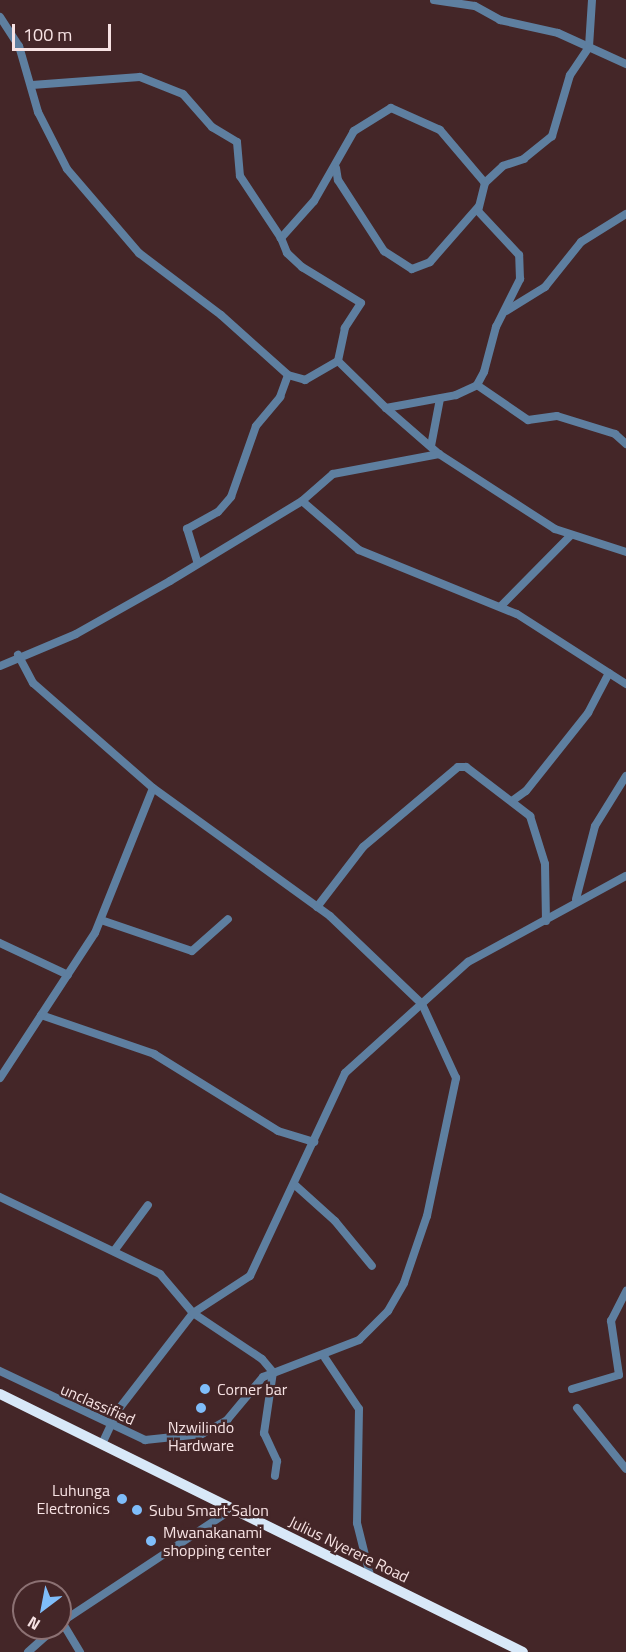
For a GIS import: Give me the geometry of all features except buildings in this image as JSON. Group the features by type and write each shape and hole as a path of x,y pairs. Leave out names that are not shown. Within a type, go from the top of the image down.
{"highway":[{"name":"Julius Nyerere Road","path":"0,1394 231,1510 370,1575 523,1652"}],"street":[{"path":"434,0 475,6 500,20 558,33 626,64"},
{"path":"336,168 338,180 384,251 412,269 430,262 479,206 485,183 503,166 524,159 550,138 570,75 589,47 592,0"},
{"path":"0,17 19,46 43,124 83,191 145,258 221,315 288,375 305,380 338,361 345,328 361,303 302,267 287,253 281,238 240,176 237,142 212,127 183,94 140,77 32,85"},
{"path":"281,238 336,168 354,132 396,108 440,130 485,183"},
{"path":"386,408 440,399 477,385 505,311 519,286 519,255 484,219 479,206"},
{"path":"505,311 545,287 581,242 626,214"},
{"path":"338,361 386,408 439,454 571,535 626,552"},
{"path":"197,561 187,528 218,512 231,497 256,426 280,397 288,375"},
{"path":"477,385 528,420 557,416 610,433 626,444"},
{"path":"431,446 440,399"},
{"path":"0,666 18,655 76,634 302,501 333,474 439,454"},
{"path":"302,501 359,550 501,606 626,684"},
{"path":"501,606 521,590 556,544 571,535"},
{"path":"18,655 33,683 153,788 317,907 372,952 423,1004 449,1058 456,1089 422,1236 388,1311 359,1340 325,1358 299,1360 273,1372"},
{"path":"512,801 526,791 588,713 609,673"},
{"path":"317,907 363,847 458,767 478,775 530,816 542,850 546,921"},
{"path":"576,899 596,826 626,776"},
{"path":"0,1078 68,975 101,920 153,788"},
{"path":"102,1444 110,1424 193,1312 250,1276 295,1185 345,1073 468,962 546,921 576,899 626,876"},
{"path":"101,920 192,951 228,919"},
{"path":"0,943 68,975"},
{"path":"41,1015 154,1054 278,1131 314,1142"},
{"path":"295,1185 344,1230 372,1266"},
{"path":"0,1197 160,1274 193,1312 213,1321 273,1372"},
{"path":"114,1251 148,1205"},
{"path":"572,1389 619,1375 611,1321 626,1291"},
{"path":"325,1358 359,1409 357,1523 370,1575"},
{"name":"unclassified","path":"0,1371 145,1440 202,1434 227,1420 273,1372"},
{"path":"273,1372 264,1433 277,1461 275,1476"},
{"path":"577,1408 626,1469"},
{"path":"72,1616 231,1510"},
{"path":"27,1652 41,1640"}],"place":[{"name":"Corner bar","path":"205,1389"},
{"name":"Nzwilindo Hardware","path":"201,1408"},
{"name":"Luhunga Electronics","path":"122,1499"},
{"name":"Subu Smart Salon","path":"137,1510"},
{"name":"Mwanakanami shopping center","path":"151,1541"}]}
